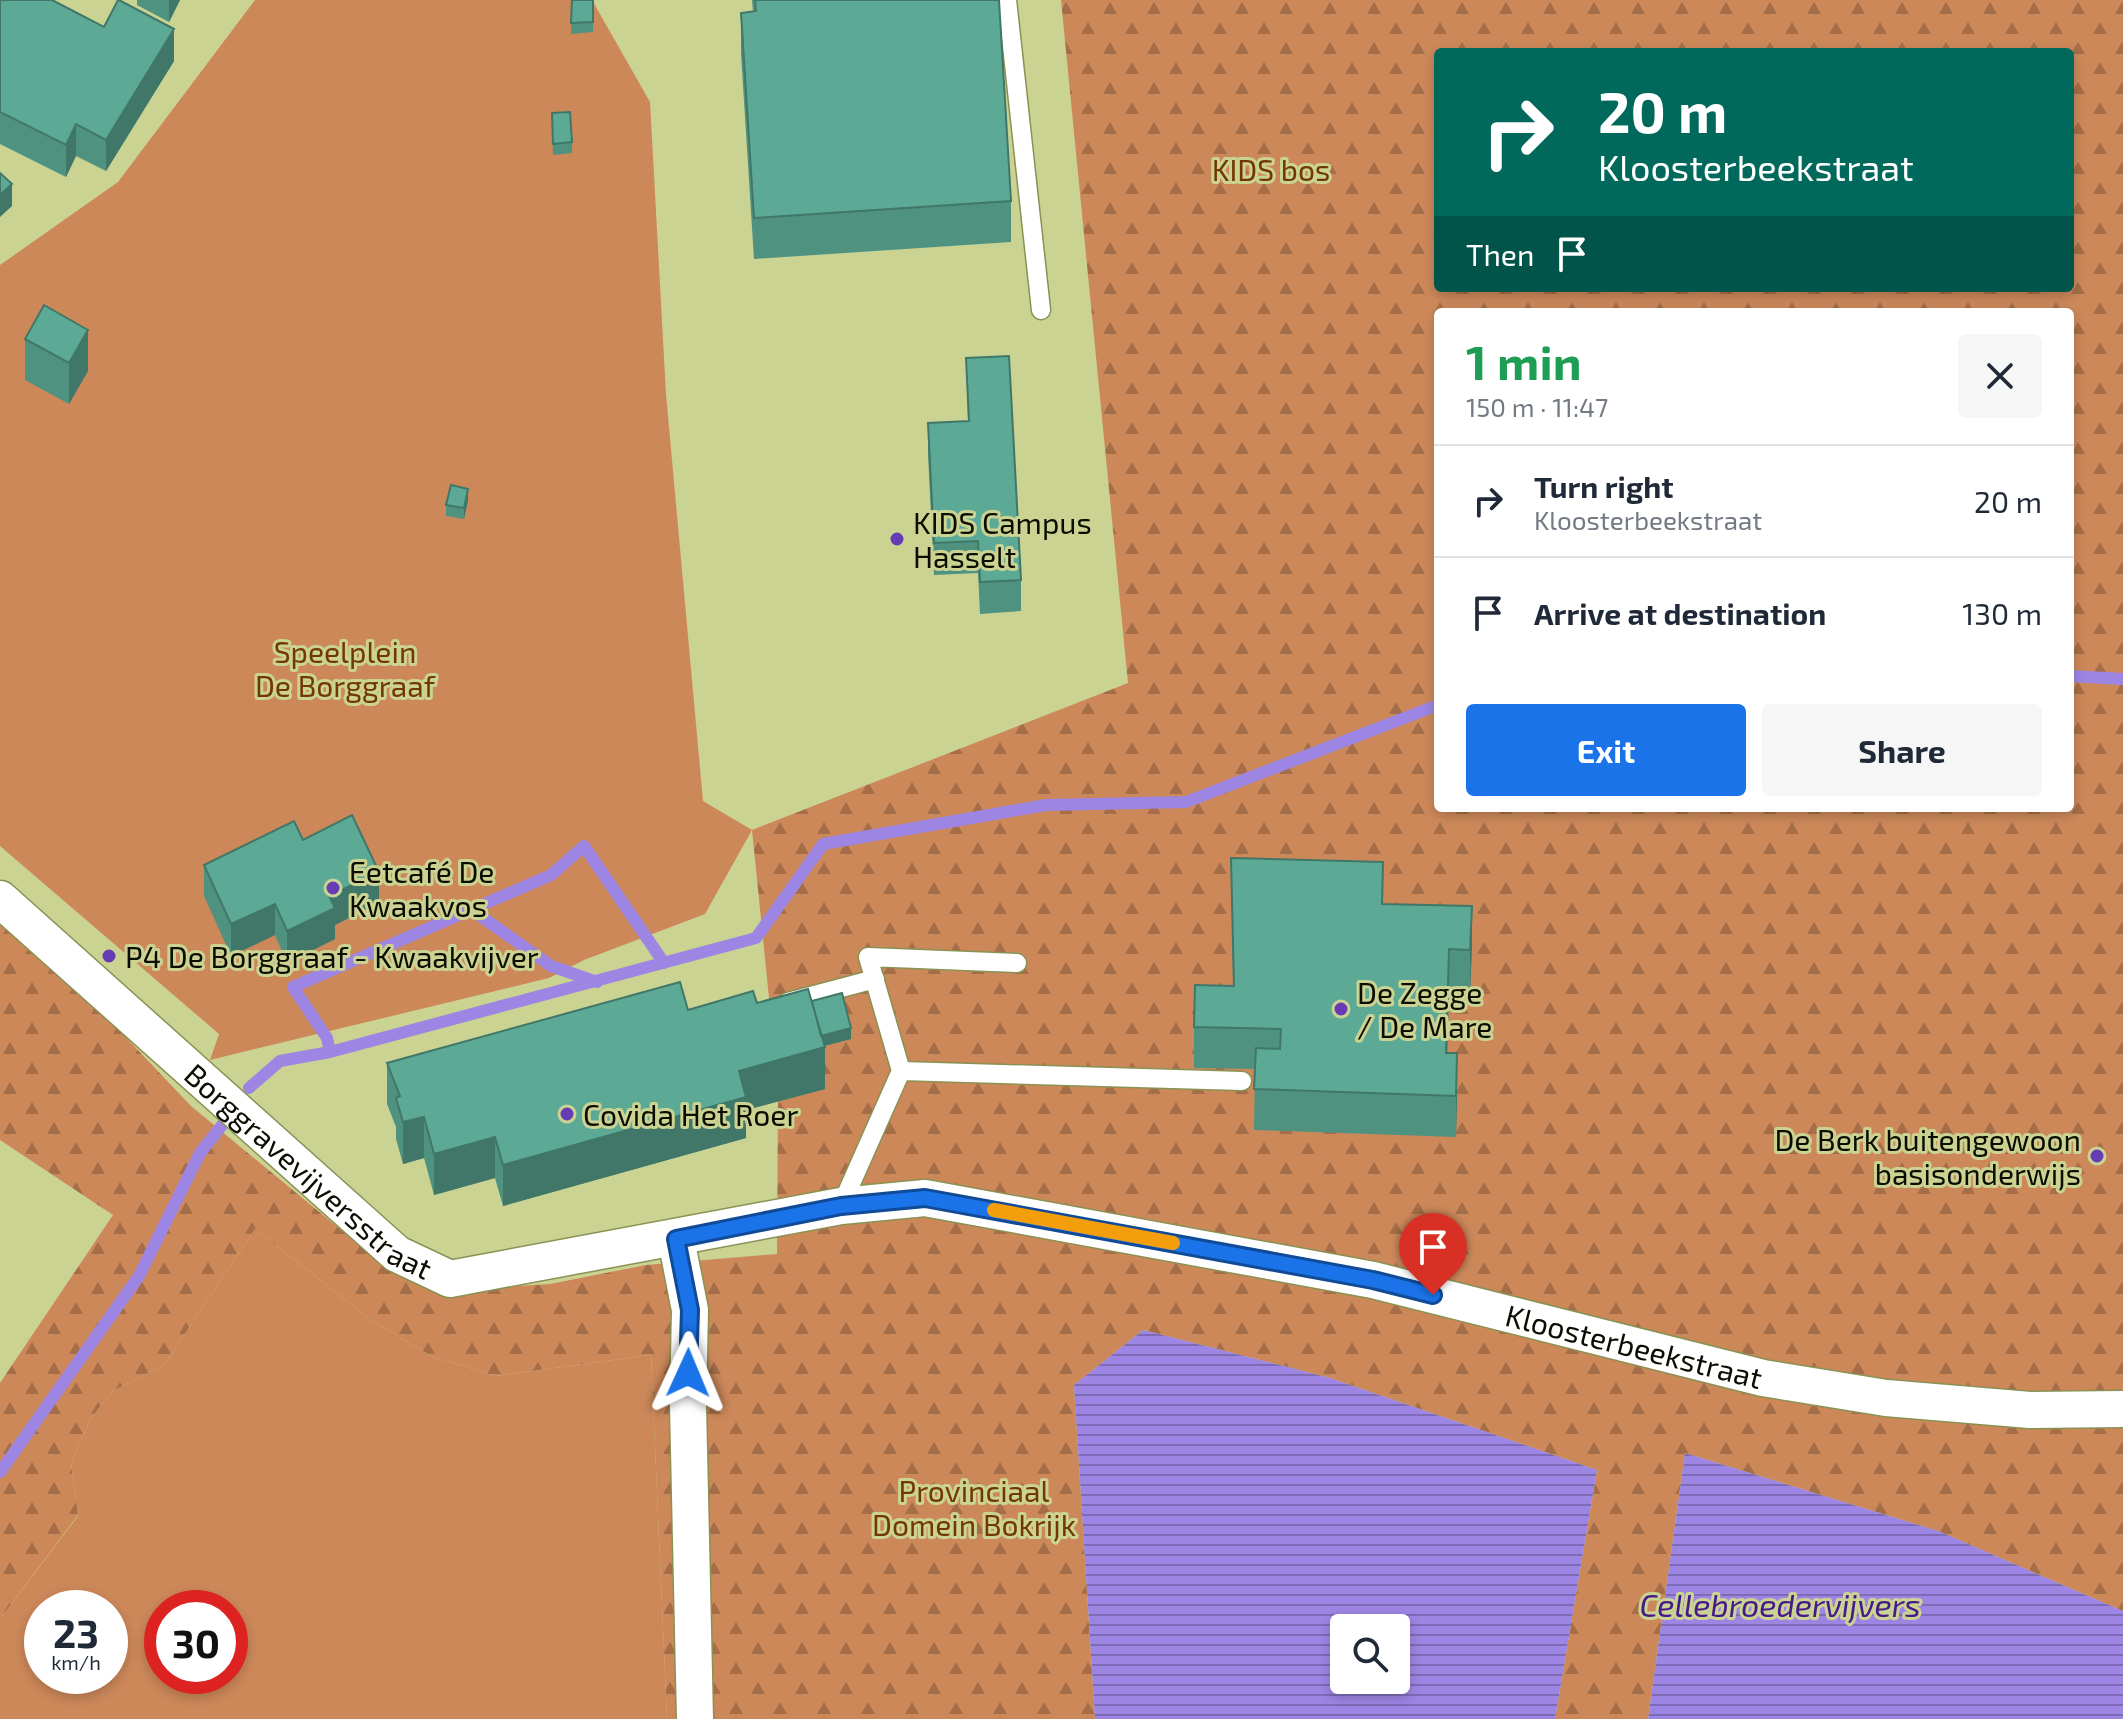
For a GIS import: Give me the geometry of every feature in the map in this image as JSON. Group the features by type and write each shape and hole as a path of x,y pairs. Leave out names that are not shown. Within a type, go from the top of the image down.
{"street":[{"name":"Borggravevijversstraat","path":"0,899 397,1254 450,1279 676,1239"},
{"name":"Kloosterbeekstraat","path":"676,1239 841,1206 925,1198 1358,1277 1763,1378 1840,1391 2030,1410 2123,1409"},
{"path":"676,1239 690,1310 688,1405 695,1719"}],"lane":[{"path":"1007,0 1041,310"},
{"path":"841,1206 901,1071 868,957 1017,963"},
{"path":"763,1009 875,979"},
{"path":"901,1071 1242,1081"}],"green space":[{"name":"Speelplein De Borggraaf","path":"255,0 592,0 650,102 666,394 703,801 752,830 705,914 584,960 549,978 210,1060 219,1034 0,846 0,265 118,182"},
{"path":"1061,0 2123,0 2123,1611 1938,1531 1685,1453 1648,1719 1555,1719 1597,1470 1330,1378 1143,1330 1074,1385 1095,1719 667,1719 651,1355 495,1376 431,1356 371,1320 255,1229 164,1365 113,1391 91,1418 71,1463 78,1515 0,1619 0,1383 113,1215 0,1140 0,910 23,929 191,1106 392,1272 465,1289 550,1284 646,1265 777,1254 778,1087 752,830 1128,683"},
{"path":"255,1229 371,1320 431,1356 495,1376 651,1355 667,1719 0,1719 0,1619 78,1516 71,1463 91,1418 113,1391 164,1365"}],"water":[{"path":"1143,1330 1330,1378 1597,1470 1555,1719 1095,1719 1074,1385"},
{"name":"Cellebroedervijvers","path":"1685,1453 1938,1531 2123,1611 2123,1719 1648,1719"}],"building":[{"path":"0,0 52,0 104,27 119,0 174,29 106,140 76,124 66,145 0,112"},
{"path":"572,0 593,0 593,22 571,23"},
{"path":"755,0 999,0 1011,201 754,218 741,13 756,11"},
{"path":"570,112 572,142 553,144 552,113"},
{"path":"0,173 12,184 0,195"},
{"path":"44,305 88,330 69,363 25,339"},
{"path":"1009,356 1021,580 980,582 978,541 934,543 928,423 969,421 966,358"},
{"path":"451,485 468,489 464,508 446,505"},
{"path":"352,815 379,872 329,896 335,908 287,931 275,904 231,924 204,865 294,821 303,840"},
{"name":"De Zegge / De Mare","path":"1231,858 1383,862 1382,904 1472,906 1470,950 1449,949 1446,1053 1457,1053 1456,1096 1254,1089 1256,1048 1280,1049 1281,1029 1194,1027 1195,985 1234,986"},
{"name":"Covida Het Roer","path":"680,982 688,1010 753,991 757,1003 808,989 825,1047 739,1071 746,1097 503,1165 495,1137 434,1154 424,1117 403,1122 396,1098 400,1096 387,1063"},
{"path":"842,993 851,1028 821,1036 812,1001"}],"waterway":[{"path":"2074,676 2123,679"},
{"path":"249,1088 280,1061 330,1052 756,938 823,844 1046,805 1186,802 1434,707"},
{"path":"330,1052 327,1038 293,987 551,875 584,846 664,963"},
{"path":"472,910 551,966 597,982"},
{"path":"0,1472 139,1276 200,1153 223,1124"}],"slow traffic":[{"path":"994,1210 1173,1243"}],"place":[{"name":"KIDS Campus Hasselt","path":"897,539"},
{"name":"Eetcafé De Kwaakvos","path":"333,888"},
{"name":"P4 De Borggraaf - Kwaakvijver","path":"109,956"},
{"name":"De Zegge / De Mare","path":"1341,1009"},
{"name":"Covida Het Roer","path":"567,1114"},
{"name":"De Berk buitengewoon basisonderwijs","path":"2097,1156"}],"route":[{"path":"688,1373 690,1310 676,1239 841,1206 925,1198 1373,1280 1433,1295"}],"park label":[{"name":"KIDS bos","path":"1271,169"},
{"name":"Provinciaal Domein Bokrijk","path":"974,1507"}]}
